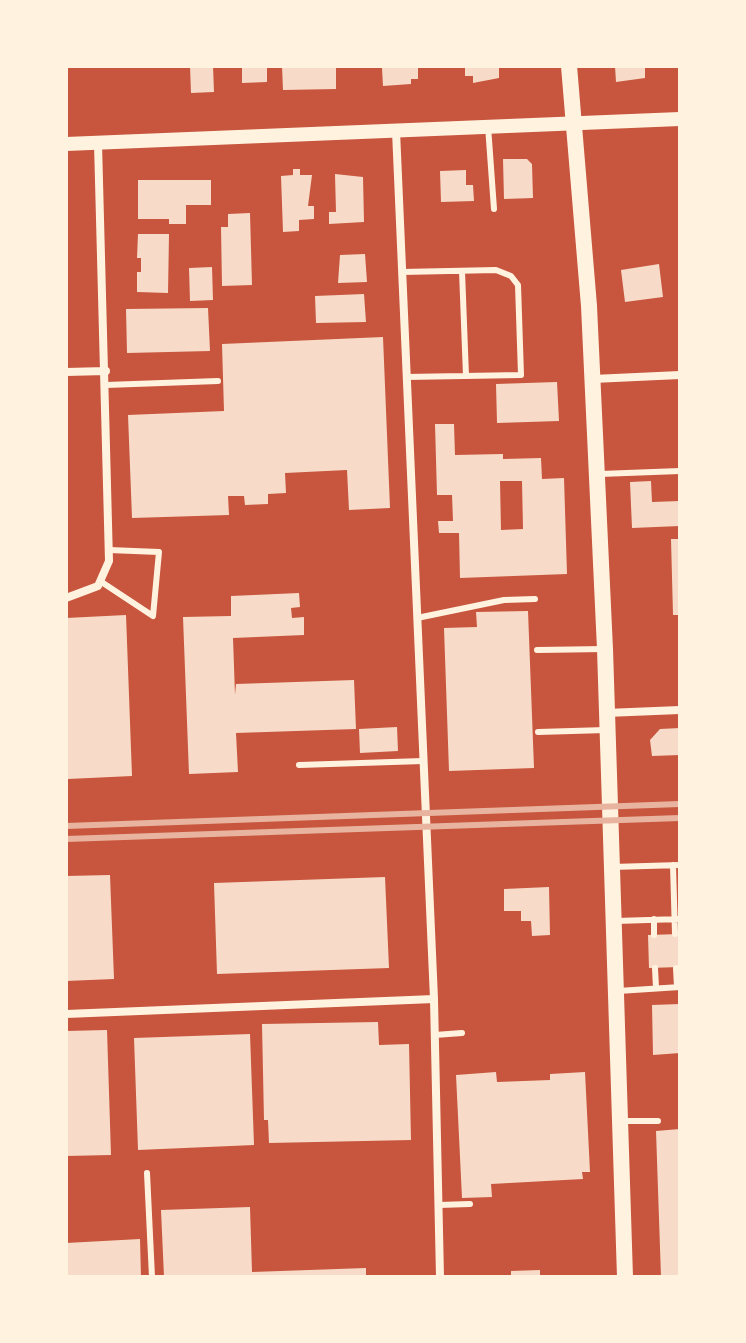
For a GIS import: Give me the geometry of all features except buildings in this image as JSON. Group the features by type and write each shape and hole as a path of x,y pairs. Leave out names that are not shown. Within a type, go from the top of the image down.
{"main road":[{"path":"569,66 597,474 625,1277"}],"street":[{"path":"66,144 680,119"},
{"path":"396,131 434,999 440,1277"},
{"path":"66,598 99,584 109,561 98,143"},
{"path":"66,372 106,371"},
{"path":"592,379 680,375"},
{"path":"606,721 680,710"},
{"path":"66,1014 434,999"}],"lane":[{"path":"488,126 494,209"},
{"path":"402,272 496,270 511,276 518,285 521,375 406,377"},
{"path":"462,271 466,376"},
{"path":"106,385 218,381"},
{"path":"597,474 680,471"},
{"path":"99,584 153,616 159,552 109,550"},
{"path":"417,618 442,616 493,602 535,599"},
{"path":"537,650 605,649"},
{"path":"538,732 606,721"},
{"path":"299,765 423,761"},
{"path":"611,867 676,865 675,934"},
{"path":"654,919 654,935"},
{"path":"612,921 677,919"},
{"path":"655,968 656,988"},
{"path":"615,991 678,987 676,968"},
{"path":"435,1035 462,1033"},
{"path":"620,1121 658,1121"},
{"path":"147,1173 152,1277"},
{"path":"439,1205 470,1204"}],"railway":[{"path":"66,826 680,804"},
{"path":"66,839 680,818"}]}
